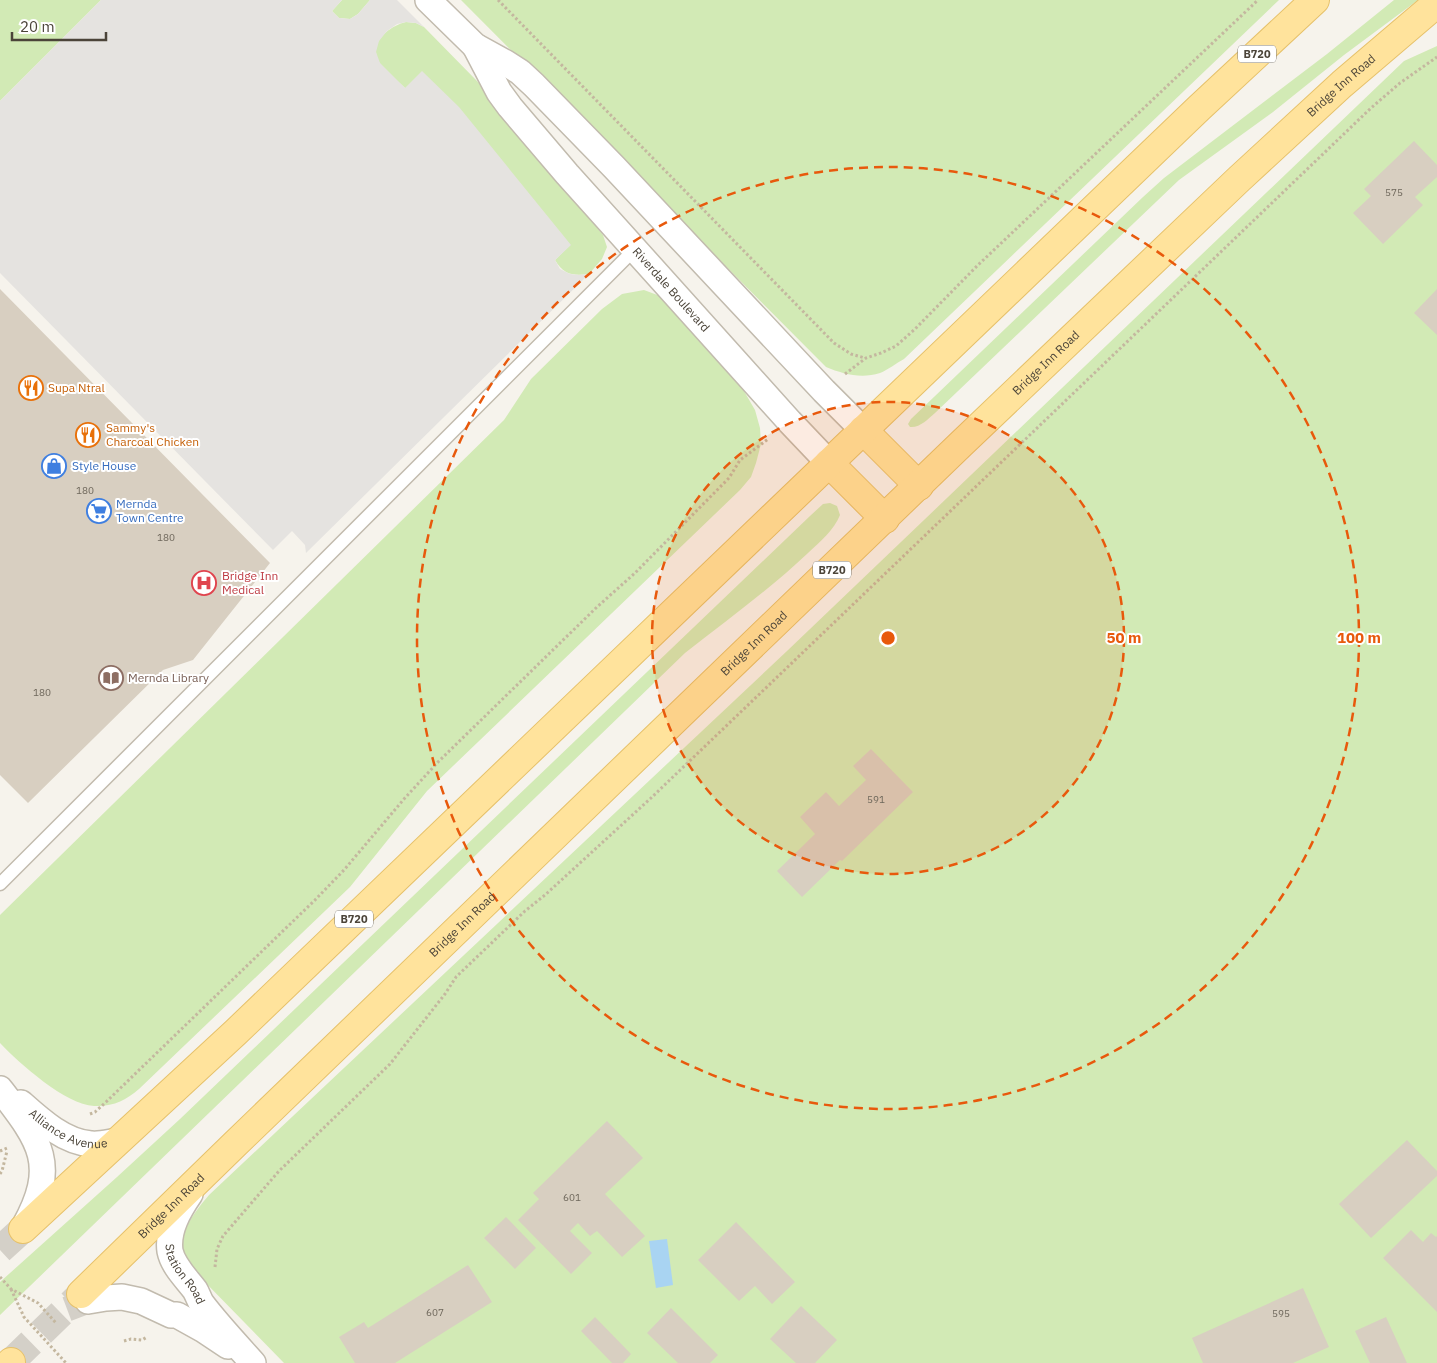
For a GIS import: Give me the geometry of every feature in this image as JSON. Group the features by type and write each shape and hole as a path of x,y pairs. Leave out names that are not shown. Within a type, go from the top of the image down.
{"main road":[{"name":"B720","path":"22,1229 242,1025 1199,108 1315,0"},
{"name":"Bridge Inn Road","path":"85,1298 205,1174 919,486 1270,150 1349,77 1437,3"},
{"name":"Riverdale Boulevard","path":"863,430 919,486"},
{"name":"Riverdale Boulevard","path":"829,462 885,519"}],"street":[{"name":"Riverdale Boulevard","path":"428,0 475,46 520,72 534,85 863,430"},
{"name":"Riverdale Boulevard","path":"475,46 491,78 510,107 576,185 790,422 829,462"},
{"path":"635,249 663,221"},
{"name":"Alliance Avenue","path":"0,1085 38,1118 73,1141 92,1144 118,1141"},
{"name":"Alliance Avenue","path":"0,1090 24,1120 40,1153 42,1180 34,1208 22,1229"},
{"name":"Station Road","path":"205,1174 183,1205 172,1226 170,1250 173,1261 206,1309 253,1363"},
{"name":"Station Road","path":"85,1298 122,1297 141,1301 171,1315 177,1315 204,1330 253,1363"}],"lane":[{"path":"0,884 635,249"}],"path":[{"path":"498,0 834,343 851,354 866,358"},
{"path":"824,391 866,358 896,346 915,329 984,260 1258,0"},
{"path":"196,1292 216,1276 217,1249 223,1236 279,1170 390,1064 445,994 456,977 525,911 651,798 1371,108 1400,83 1437,57"},
{"path":"85,1116 95,1112 106,1102 331,885 438,762 730,478 740,460 790,422"},
{"path":"0,1150 8,1148 0,1174"},
{"path":"0,1277 11,1289 24,1317 66,1363"},
{"path":"11,1289 38,1303 56,1323"},
{"path":"124,1341 131,1339 142,1340 171,1315"}],"green space":[{"path":"0,0 101,0 0,101"},
{"path":"342,0 370,0 358,14 350,19 339,18 332,11"},
{"path":"461,0 1279,0 904,359 880,373 859,376 826,367"},
{"path":"1394,0 1418,0 1344,55 1273,112 1179,180 935,413 920,425 910,427 908,424 911,419 1164,178 1327,54"},
{"path":"406,22 416,23 424,27 477,81 603,235 607,247 602,259 589,274 578,275 565,272 558,265 555,260 570,245 381,65 376,55 378,42 387,31"},
{"path":"1437,46 1437,1363 284,1363 188,1263 184,1254 184,1236 191,1218 209,1195 787,651 1404,61"},
{"path":"644,290 660,296 715,351 744,391 755,410 760,428 761,444 751,477 740,490 427,791 350,887 139,1089 119,1102 94,1106 70,1099 44,1082 0,1043 0,915 504,420 531,379 602,309 622,294"},
{"path":"830,503 837,506 840,515 834,526 822,540 763,592 685,653 0,1315 0,1282 180,1119 810,516 823,504"}],"shaded area":[{"path":"101,0 342,0 332,11 339,18 350,19 358,14 370,0 397,0 424,27 416,23 406,22 397,24 387,31 379,41 376,52 380,63 405,88 422,71 459,107 571,245 555,260 560,269 570,274 589,274 306,553 305,545 292,531 273,550 0,273 0,101"}],"water":[{"path":"667,1239 673,1285 656,1288 649,1241"}],"building":[{"path":"1414,141 1437,165 1437,177 1415,197 1423,205 1383,244 1353,213 1371,196 1364,189"},
{"name":"Mernda Town Centre","path":"0,289 270,563 193,660 163,670 28,803 0,775"},
{"path":"1437,289 1437,335 1414,313"},
{"path":"871,749 913,792 802,897 777,871 815,834 800,817 826,792 839,806 866,780 853,766"},
{"path":"607,1121 643,1158 605,1194 645,1236 622,1257 597,1231 590,1236 578,1223 570,1231 592,1253 571,1274 518,1220 539,1199 533,1193"},
{"path":"1407,1140 1437,1171 1437,1176 1371,1238 1339,1204"},
{"path":"506,1217 536,1248 515,1269 484,1238"},
{"path":"736,1222 795,1282 772,1304 755,1286 739,1301 698,1260"},
{"path":"1411,1230 1423,1242 1431,1233 1437,1236 1437,1312 1383,1258"},
{"path":"468,1265 492,1302 395,1363 355,1363 339,1337 364,1322 368,1328"},
{"path":"1303,1288 1329,1347 1293,1363 1203,1363 1192,1338"},
{"path":"801,1306 837,1340 815,1363 796,1363 770,1339"},
{"path":"671,1308 718,1355 710,1363 678,1363 647,1333"},
{"path":"595,1317 631,1354 623,1363 612,1363 581,1331"},
{"path":"1386,1317 1407,1363 1370,1363 1355,1331"}],"tunnel":[{"path":"0,1250 23,1229"},
{"path":"11,1362 81,1294"},
{"path":"67,1309 88,1301"}],"place":[{"name":"Supa Ntral","path":"31,388"},
{"name":"Sammy's Charcoal Chicken","path":"88,435"},
{"name":"Style House","path":"54,466"},
{"name":"Mernda Town Centre","path":"99,511"},
{"name":"Bridge Inn Medical","path":"204,583"},
{"name":"Mernda Library","path":"111,678"}]}
